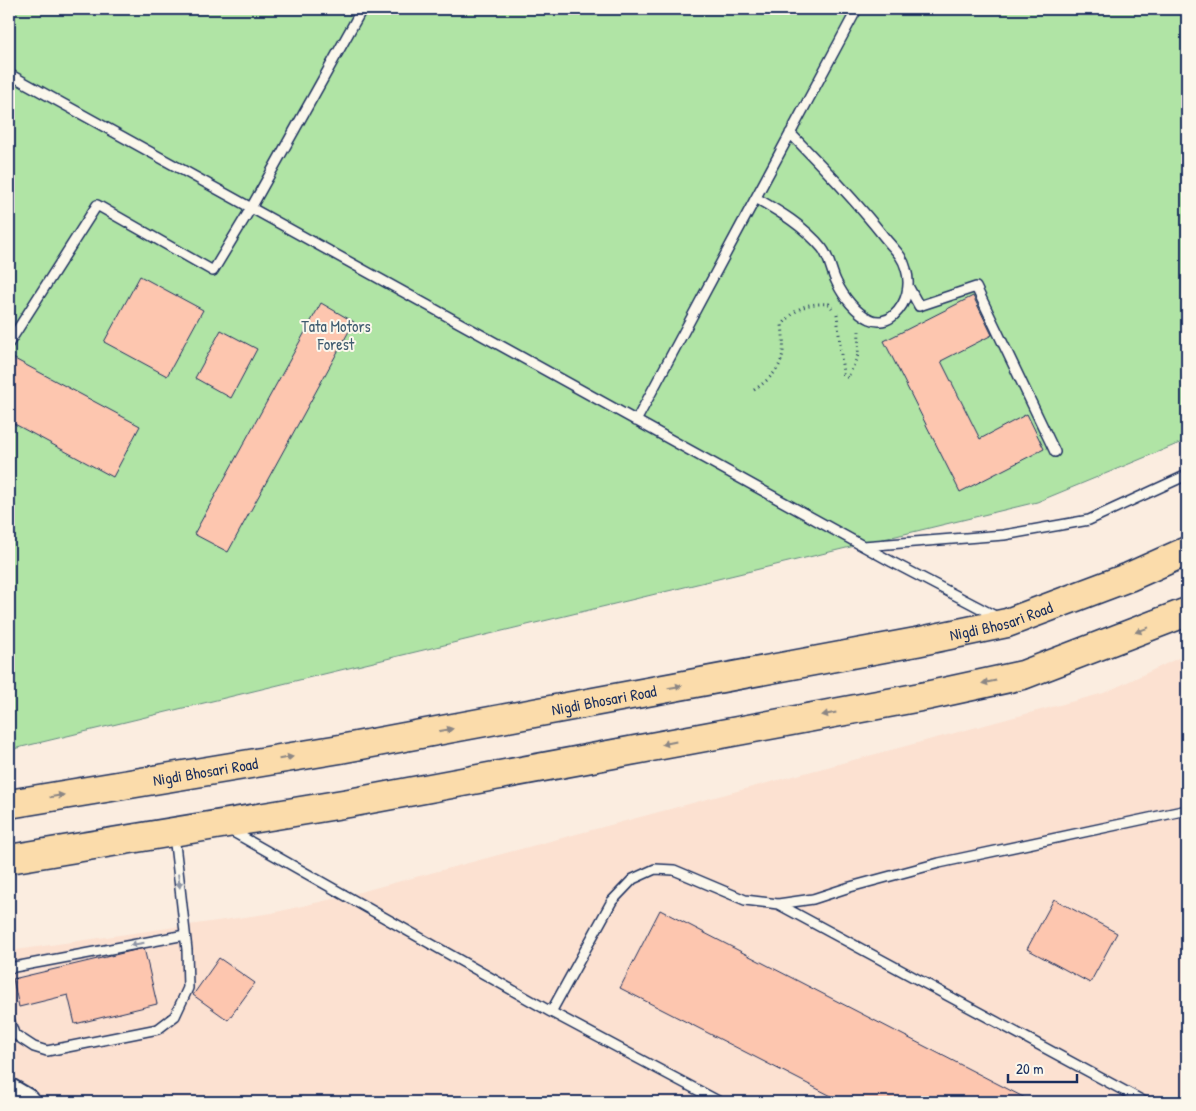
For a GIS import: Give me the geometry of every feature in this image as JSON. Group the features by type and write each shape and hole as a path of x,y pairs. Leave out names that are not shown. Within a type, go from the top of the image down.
{"main road":[{"name":"Nigdi Bhosari Road","path":"9,804 349,748 916,642 1008,623 1130,577 1187,551"},
{"path":"9,860 623,752 926,696 1013,677 1187,612"}],"street":[{"path":"9,1092 26,1102"}],"lane":[{"path":"9,343 97,205 213,271 251,208 362,9"},
{"path":"636,421 857,9"},
{"path":"9,74 862,546 1008,623"},
{"path":"790,133 857,202 897,251 906,267 908,286 919,306 976,287 1056,452"},
{"path":"756,198 796,222 812,236 824,250 837,284 860,313 878,321 887,320 902,305 908,286"},
{"path":"862,546 1004,535 1089,520 1187,475"},
{"path":"551,1012 612,901 632,878 655,869 674,870 745,900 778,904 813,899 850,887 938,864 1187,810"},
{"path":"219,824 551,1012 720,1102"},
{"path":"9,1019 14,1034 34,1047 47,1051 158,1029 175,1016 188,988 185,935 173,832"},
{"path":"778,904 1145,1102"},
{"path":"9,968 185,935"}],"path":[{"path":"754,390 771,378 781,364 785,346 782,324 800,308 811,303 828,304 839,316 839,348 843,374 848,378 858,355 860,313"}],"shaded area":[{"path":"1187,654 1187,1102 9,1102 9,951 272,913 341,897 1104,693"}],"green space":[{"name":"Tata Motors Forest","path":"9,9 1187,9 1187,440 1037,502 9,750"}],"building":[{"path":"140,276 203,310 167,376 104,342"},
{"path":"973,296 992,335 941,361 980,439 1027,414 1044,449 960,492 884,341"},
{"path":"321,303 354,322 228,552 194,534"},
{"path":"221,330 257,349 231,398 195,378"},
{"path":"9,356 140,426 113,477 9,421"},
{"path":"1054,899 1117,933 1090,983 1027,949"},
{"path":"660,910 1033,1102 843,1102 620,988"},
{"path":"144,948 157,1004 75,1024 68,995 19,1007 13,979"},
{"path":"219,958 255,983 228,1020 193,995"}]}
